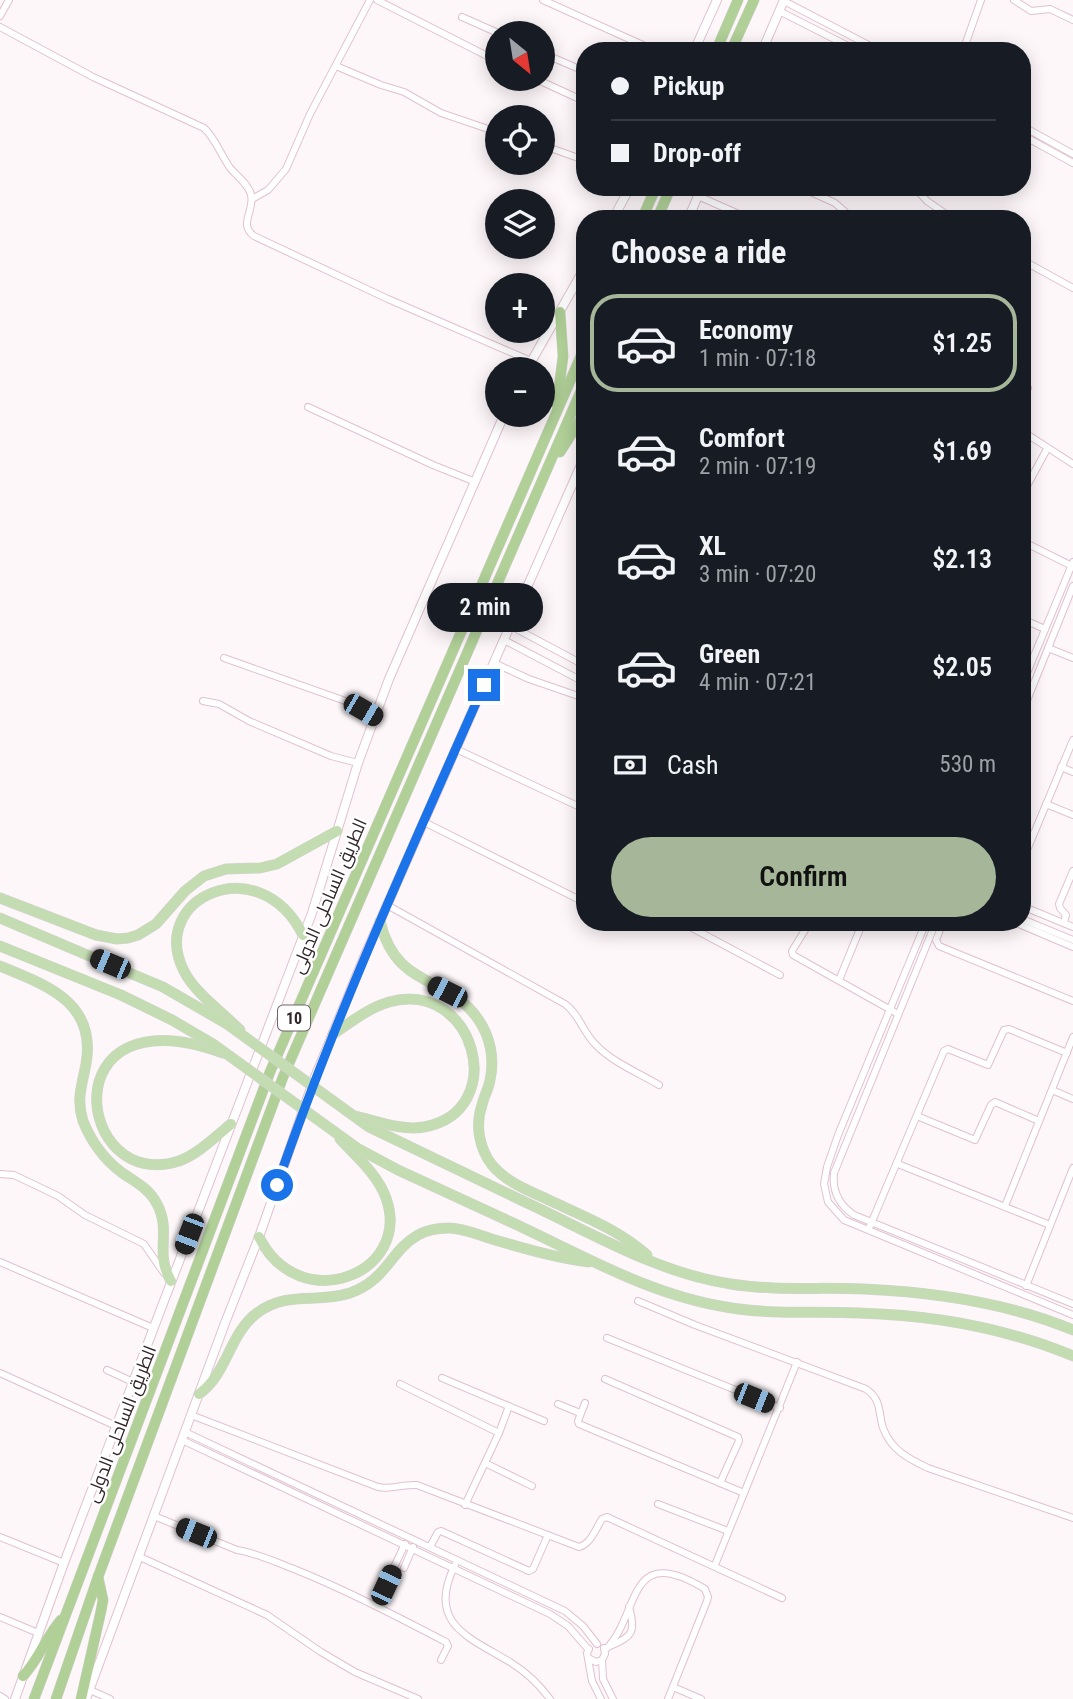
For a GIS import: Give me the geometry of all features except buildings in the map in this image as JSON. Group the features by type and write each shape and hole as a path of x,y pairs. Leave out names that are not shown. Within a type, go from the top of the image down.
{"highway":[{"path":"720,42 738,0"},
{"path":"735,42 754,0"},
{"path":"557,412 563,356 560,312"},
{"name":"الطريق الساحلى الدولى","path":"34,1699 270,1072 576,368"},
{"name":"الطريق الساحلى الدولى","path":"56,1699 282,1077 576,402"},
{"path":"545,473 576,426"},
{"path":"80,1699 102,1611 99,1577"},
{"path":"23,1676 33,1665 52,1630 66,1615"}],"main road":[{"path":"0,898 96,936 128,938 138,936 156,925 185,891 204,876 226,869 260,868 277,864 337,831"},
{"path":"247,1037 187,977 178,957 178,935 186,915 200,899 233,887 260,893 276,902 289,913 303,935"},
{"path":"0,918 184,999 247,1037 351,1116 409,1148 692,1276 775,1289 863,1289 946,1297 1016,1312 1073,1330"},
{"path":"380,921 388,945 403,966 458,999 469,1008 484,1030 489,1042 492,1069 481,1107 479,1127 482,1147 492,1165 516,1184 618,1233 656,1262"},
{"path":"0,946 121,995 172,1020 233,1058 338,1135 398,1170 667,1293 723,1307 774,1312 876,1313 942,1321 1010,1335 1073,1356"},
{"path":"0,966 54,989 76,1012 87,1044 87,1061 78,1098 82,1118 102,1154 116,1168 144,1187 157,1204 164,1225 163,1260 171,1280"},
{"path":"332,1034 386,1003 408,1000 429,1003 449,1013 463,1029 473,1048 474,1077 471,1090 457,1111 435,1124 410,1128 351,1116"},
{"path":"231,1125 192,1155 170,1163 155,1164 125,1155 113,1145 98,1118 96,1102 103,1072 113,1058 125,1048 140,1042 167,1041 194,1045 233,1058"},
{"path":"260,1237 277,1263 304,1278 323,1282 345,1278 375,1257 386,1238 389,1224 387,1202 377,1181 338,1135"},
{"path":"199,1394 215,1380 236,1337 257,1313 288,1299 335,1297 360,1288 381,1274 406,1244 431,1230 456,1228 540,1253 598,1263"}],"street":[{"path":"0,16 9,0"},
{"path":"252,199 268,190 286,169 310,114 370,0"},
{"path":"377,0 485,55"},
{"path":"542,0 636,42"},
{"path":"698,42 717,0"},
{"path":"766,42 784,0 863,42"},
{"path":"966,42 981,0"},
{"path":"1014,0 1031,11 1049,9 1073,20"},
{"path":"779,11 840,42"},
{"path":"462,17 485,27"},
{"path":"0,27 103,82 204,128 211,134 228,164 247,187 252,199 246,223 249,232 254,236 512,357"},
{"path":"555,59 576,68"},
{"path":"336,66 404,92 441,113 485,128"},
{"path":"555,88 576,97"},
{"path":"1031,131 1073,154"},
{"path":"1031,140 1073,163"},
{"path":"555,150 576,157"},
{"path":"707,196 733,210"},
{"path":"820,196 843,210"},
{"path":"922,196 940,210"},
{"path":"1031,265 1073,288"},
{"path":"534,357 576,284"},
{"path":"308,407 473,481"},
{"path":"15,1699 64,1563 303,935 358,763 403,642 498,427"},
{"path":"1031,437 1073,464"},
{"path":"1031,474 1047,449"},
{"path":"110,1699 88,1695 260,1237 313,1082 380,921 576,476"},
{"path":"1031,545 1072,564 1031,663"},
{"path":"1031,690 1073,586"},
{"path":"1031,624 1045,629"},
{"path":"511,626 576,660"},
{"path":"524,649 531,636"},
{"path":"1041,638 1073,658"},
{"path":"504,640 576,677"},
{"path":"555,664 562,652"},
{"path":"224,658 339,698 375,717"},
{"path":"494,663 576,695"},
{"path":"203,701 219,704 249,721 331,756 358,763"},
{"path":"1031,840 1073,740"},
{"path":"456,749 576,805"},
{"path":"1061,767 1073,772"},
{"path":"1046,804 1073,815"},
{"path":"424,822 576,898"},
{"path":"1064,923 1066,915 1059,908 1059,904 1073,871"},
{"path":"387,905 565,1004 577,1015 591,1040 601,1050 659,1085"},
{"path":"1031,910 1073,927"},
{"path":"1031,923 1073,940"},
{"path":"1031,929 1073,947"},
{"path":"698,931 780,975"},
{"path":"805,931 792,953 898,1014"},
{"path":"839,980 859,931"},
{"path":"922,931 838,1135 825,1176 828,1202 844,1220 870,1227 1073,1304"},
{"path":"932,931 834,1173 835,1191 846,1210 870,1227 1073,1315"},
{"path":"940,931 936,940 939,946 1073,1001"},
{"path":"870,1227 946,1049 988,1065 1004,1030 1009,1029 1067,1053"},
{"path":"1005,1206 1073,1037"},
{"path":"1052,1090 1073,1099"},
{"path":"917,1116 973,1140 977,1140 991,1105 995,1102 1039,1121"},
{"path":"838,1135 847,1140"},
{"path":"898,1164 1050,1225"},
{"path":"1026,1286 1073,1168"},
{"path":"0,1174 15,1175 58,1196 85,1215 144,1244 171,1280"},
{"path":"0,1262 153,1328"},
{"path":"638,1301 695,1325 859,1385 871,1392 880,1405 885,1433 906,1457 928,1468 1073,1518"},
{"path":"607,1338 780,1408"},
{"path":"715,1566 797,1363"},
{"path":"107,1370 133,1382"},
{"path":"0,1373 116,1426"},
{"path":"442,1378 544,1422"},
{"path":"605,1379 738,1437 739,1441 720,1483"},
{"path":"400,1384 499,1433"},
{"path":"584,1403 579,1424 744,1493"},
{"path":"558,1404 580,1413"},
{"path":"465,1504 509,1406"},
{"path":"191,1415 378,1487 389,1489 408,1484 417,1485 582,1547 602,1519 607,1517 782,1598"},
{"path":"184,1436 207,1443 555,1606 583,1626 597,1644 606,1648 625,1640 632,1629 628,1606"},
{"path":"184,1436 203,1451 550,1615 575,1633 588,1649 592,1681 601,1699"},
{"path":"203,1451 207,1443"},
{"path":"485,1463 532,1486"},
{"path":"659,1504 728,1531"},
{"path":"154,1516 316,1578 376,1605 446,1642 441,1660"},
{"path":"430,1547 441,1531 529,1571 533,1569 548,1535"},
{"path":"0,1537 64,1563"},
{"path":"376,1605 409,1537"},
{"path":"404,1568 417,1541"},
{"path":"140,1556 267,1615 355,1672 418,1699"},
{"path":"457,1560 447,1580 445,1592 449,1615 455,1626 472,1641 523,1671 550,1699"},
{"path":"613,1699 603,1679 602,1660 606,1648 643,1583 659,1574 669,1573 701,1586 708,1592 707,1601 668,1699"},
{"path":"487,1584 491,1576"},
{"path":"519,1600 524,1591"},
{"path":"550,1615 555,1606"},
{"path":"0,1616 38,1633"},
{"path":"588,1649 597,1644"},
{"path":"590,1659 596,1662 602,1660"},
{"path":"673,1687 701,1699"},
{"path":"0,1696 5,1699"}],"route":[{"path":"277,1185 313,1082 365,956 484,685"}]}
